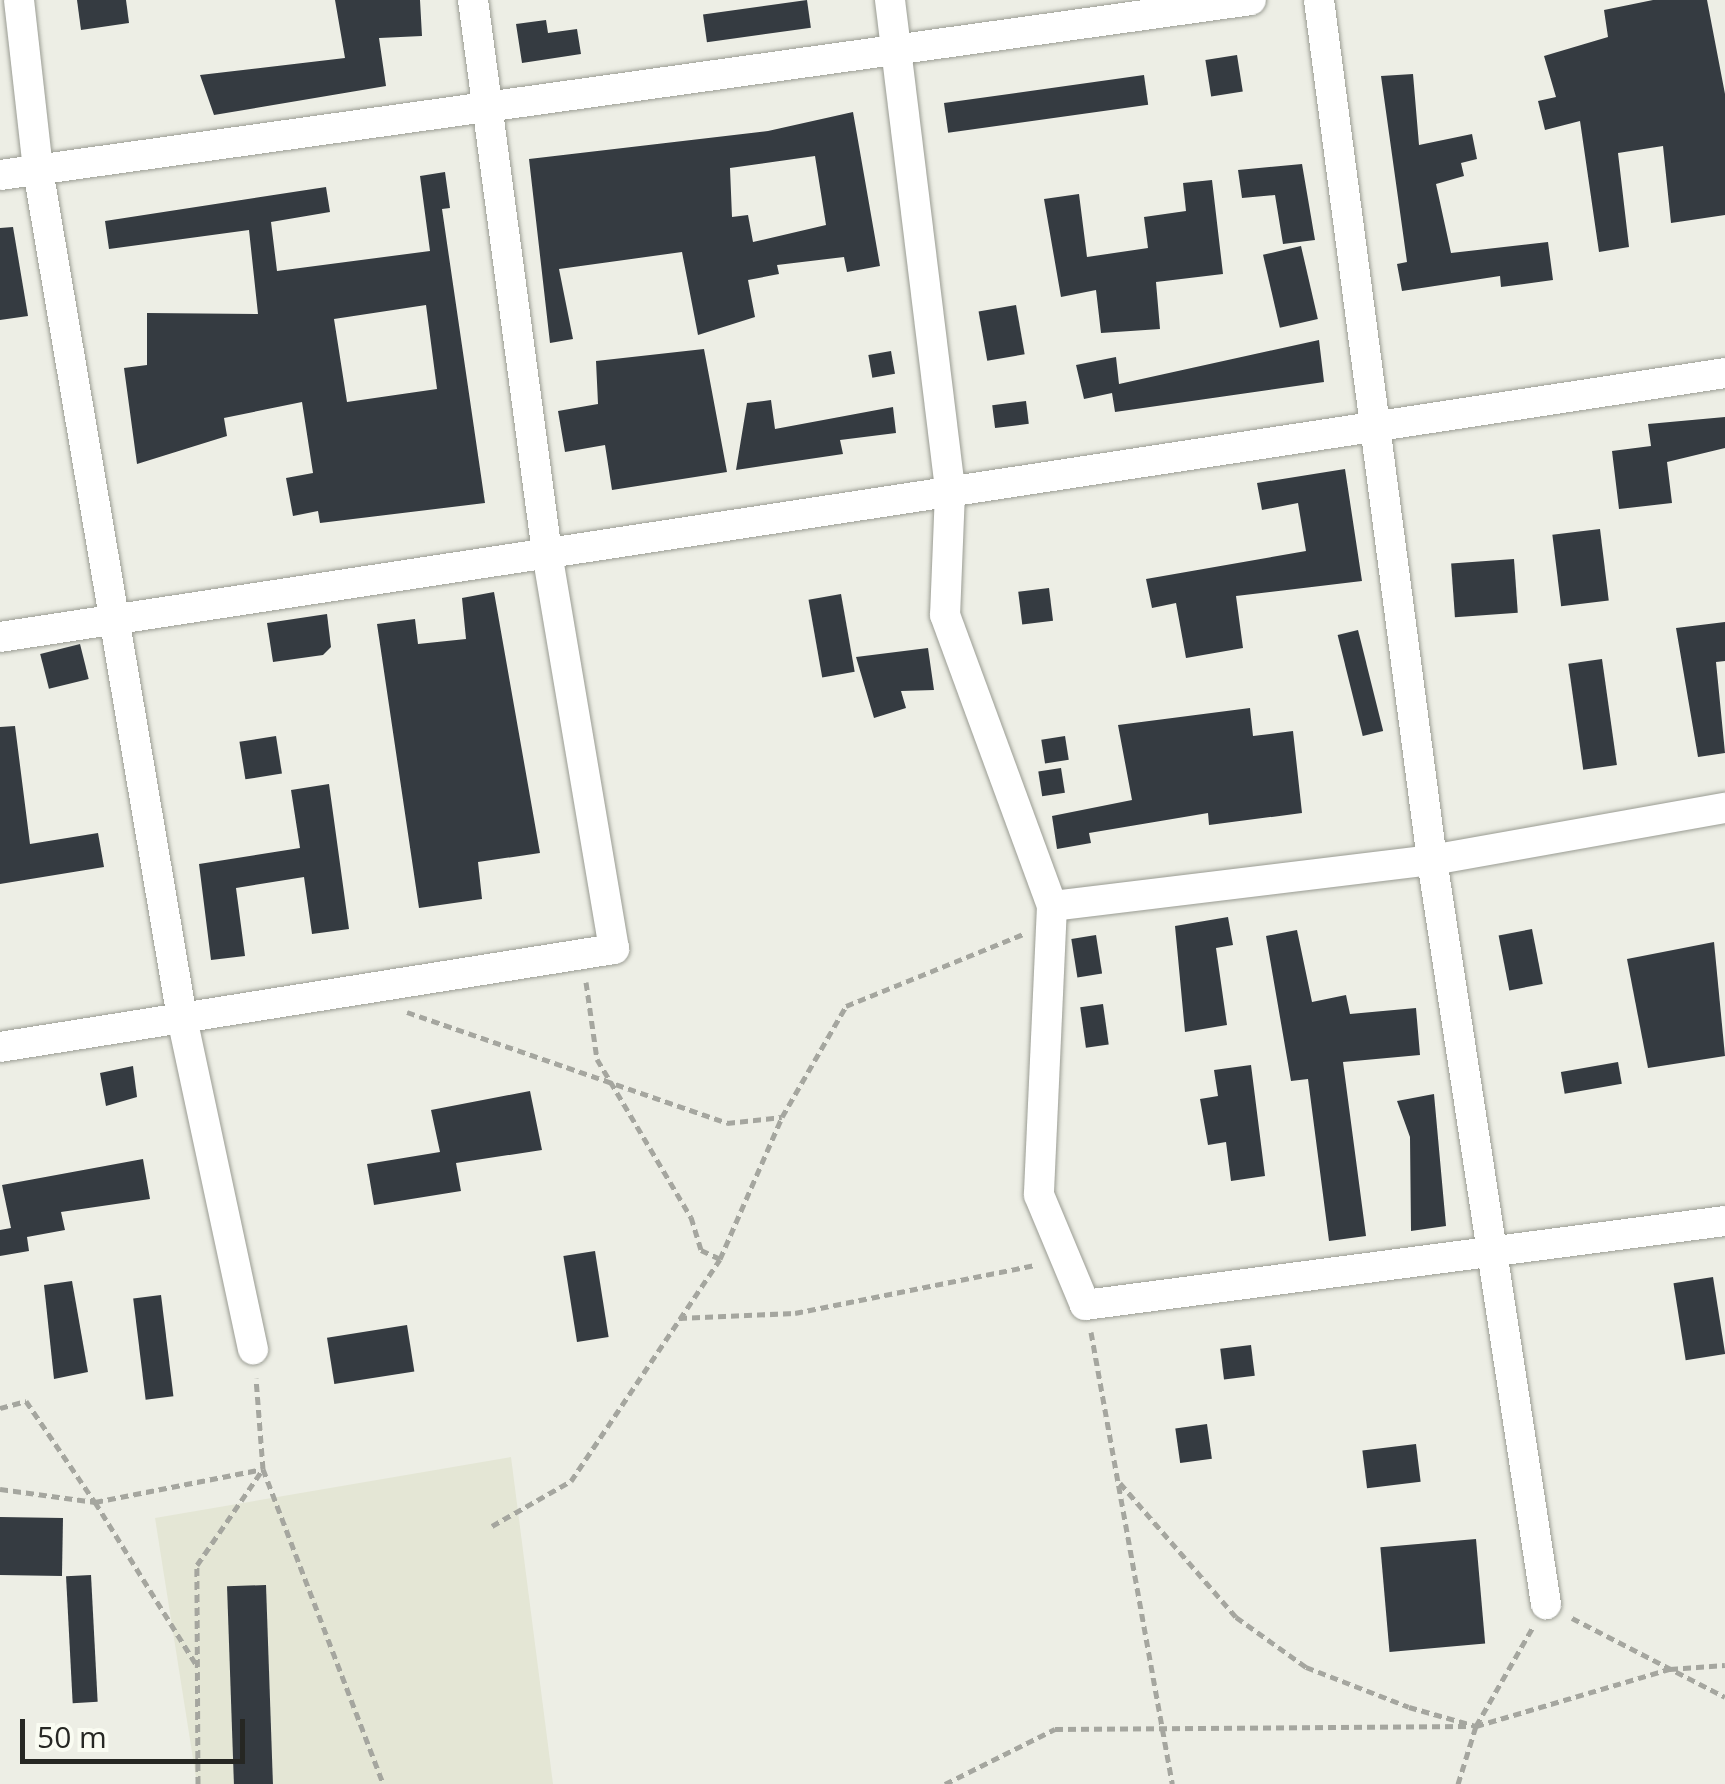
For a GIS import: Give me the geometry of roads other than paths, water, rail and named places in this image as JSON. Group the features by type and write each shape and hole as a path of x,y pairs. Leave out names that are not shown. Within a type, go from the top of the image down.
{"street":[{"path":"19,0 38,170 182,1018 253,1349"},
{"path":"0,1046 614,949 547,554 491,106 473,0"},
{"path":"890,0 950,492 945,615 1052,906 1038,1196 1086,1305 1725,1221"},
{"path":"0,175 1251,0"},
{"path":"1319,0 1372,427 1432,860 1496,1251 1546,1604"},
{"path":"0,637 1725,373"},
{"path":"1052,906 1432,860 1725,808"}]}
